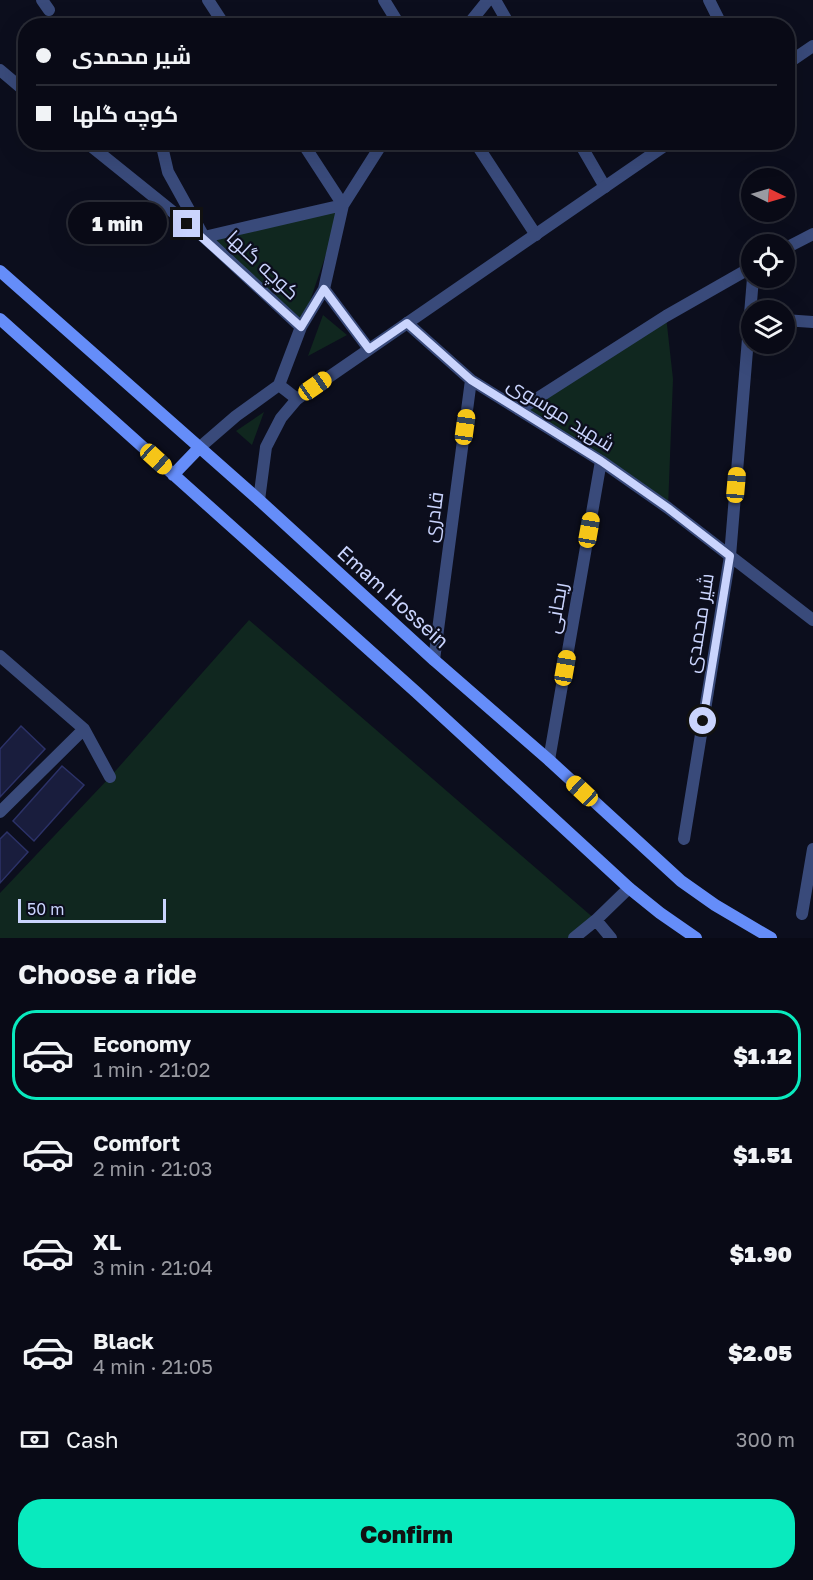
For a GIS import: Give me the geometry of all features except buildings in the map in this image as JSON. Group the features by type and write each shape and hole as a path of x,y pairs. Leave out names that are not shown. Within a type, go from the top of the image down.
{"main road":[{"name":"Emam Hossein","path":"0,271 259,500 681,881 715,905 771,938"},
{"path":"0,319 416,692 628,888 696,938"},
{"path":"173,474 199,448"}],"street":[{"path":"208,0 220,18"},
{"path":"384,0 395,18"},
{"path":"473,18 488,0"},
{"path":"495,0 505,18"},
{"path":"709,0 718,18"},
{"path":"795,58 813,46"},
{"path":"0,70 18,85"},
{"name":"کوچه گلها","path":"96,150 204,237 301,327"},
{"path":"163,150 168,172 204,237 343,206"},
{"path":"307,150 343,206"},
{"path":"199,448 244,410 279,386 301,327 324,289 343,206 378,150"},
{"path":"480,150 536,235"},
{"path":"584,150 605,187"},
{"path":"259,500 267,447 281,418 297,399 658,150"},
{"path":"795,243 813,234"},
{"path":"519,410 666,316 741,273"},
{"path":"324,289 369,349"},
{"path":"795,321 813,322"},
{"name":"شهید موسوی","path":"407,323 471,380 601,461 668,508 813,620"},
{"name":"شیر محمدی","path":"684,839 730,556 748,354"},
{"name":"قادری","path":"434,660 471,380"},
{"path":"279,386 297,399"},
{"name":"ریحانی","path":"549,760 601,461"},
{"path":"0,656 84,729 110,777"},
{"path":"0,812 84,729"},
{"path":"802,914 813,849"},
{"path":"573,938 596,920 628,888"},
{"path":"596,920 611,938"}],"green space":[{"path":"343,205 301,327 204,237"},
{"path":"323,315 347,335 308,356"},
{"path":"666,316 673,379 668,508 519,410"},
{"path":"264,412 252,445 236,431"},
{"path":"249,620 596,920 574,938 0,938 0,893 110,777"}],"route":[{"path":"187,224 301,327 324,289 369,349 407,323 471,380 601,461 668,508 730,556 703,721"}]}
